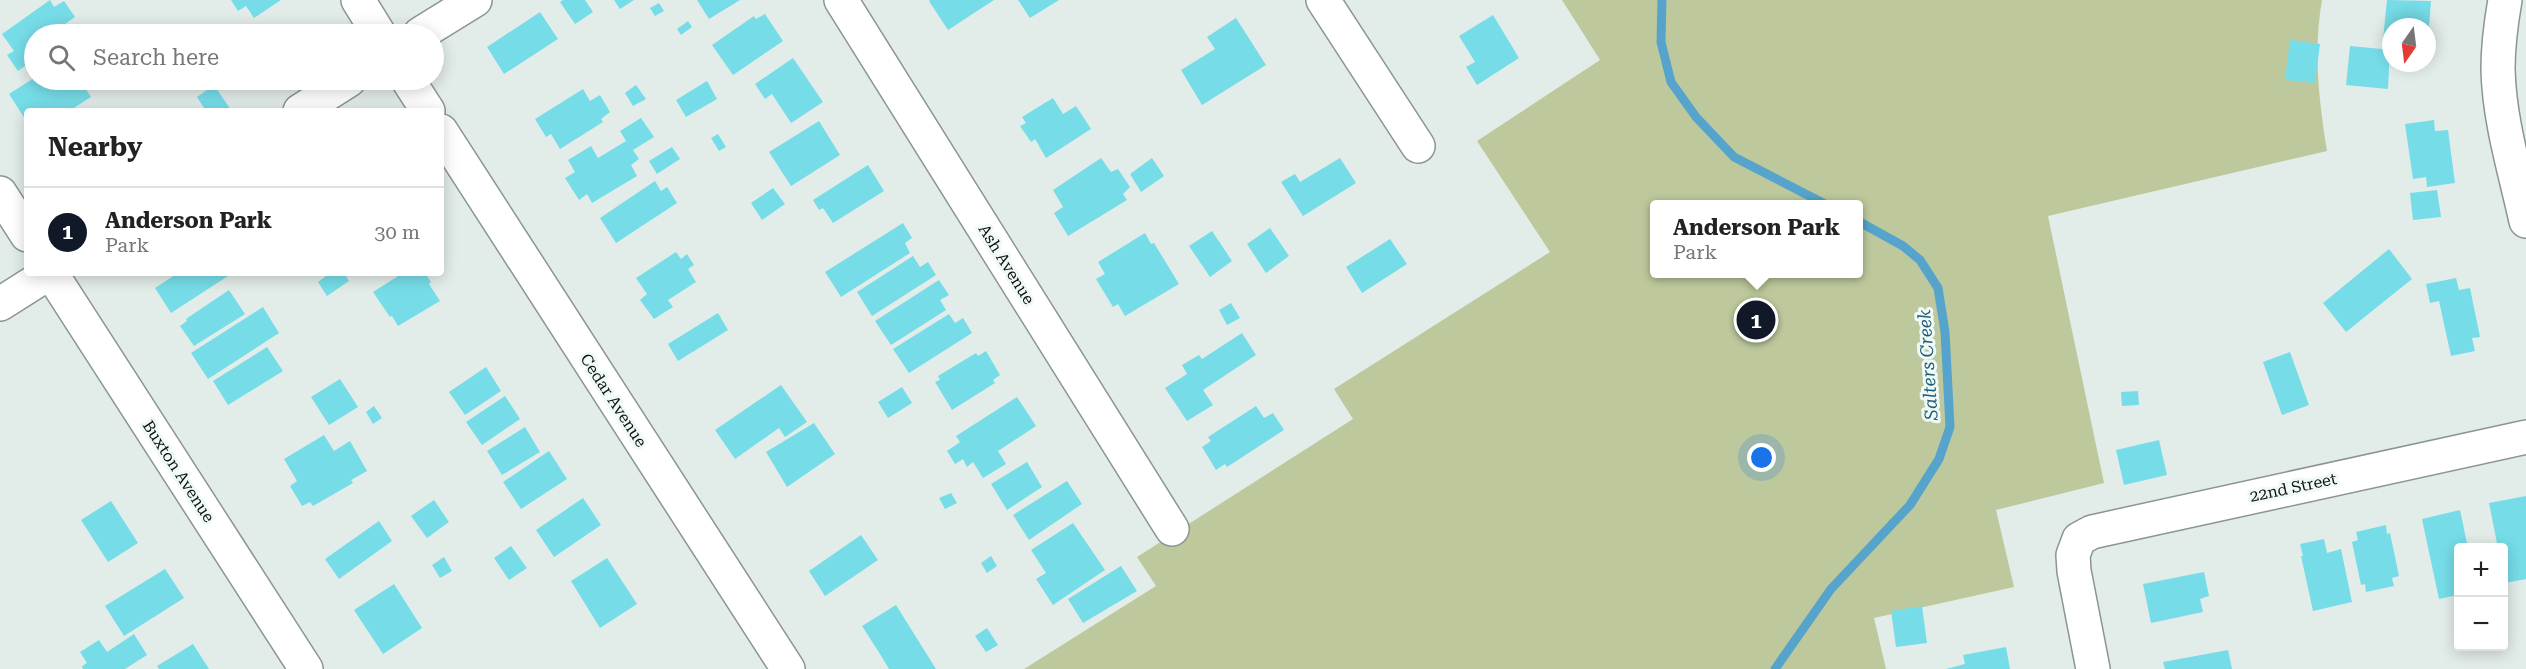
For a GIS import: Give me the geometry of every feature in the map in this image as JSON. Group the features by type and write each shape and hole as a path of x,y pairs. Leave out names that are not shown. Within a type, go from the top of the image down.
{"street":[{"path":"358,0 373,24"},
{"path":"436,24 475,0"},
{"name":"Ash Avenue","path":"841,0 1172,529"},
{"path":"1323,0 1418,146"},
{"path":"2505,0 2499,34 2498,70 2501,105 2526,221"},
{"path":"305,108 333,90"},
{"path":"414,90 426,108"},
{"name":"Cedar Avenue","path":"444,135 788,669"},
{"path":"0,193 24,230"},
{"path":"0,304 45,276"},
{"name":"Buxton Avenue","path":"52,276 306,669"},
{"name":"22nd Street","path":"2093,669 2073,555 2079,539 2092,532 2526,437"}],"green space":[{"path":"1562,0 2322,0 2318,38 2318,76 2327,151 2048,216 2104,483 1996,510 2014,587 1874,618 1886,669 1024,669 1156,586 1137,557 1353,419 1334,389 1550,252 1477,141 1600,60"}],"building":[{"path":"50,0 54,7 64,1 75,17 65,24 24,24 24,66 18,71 7,55 14,51 2,34"},
{"path":"231,0 281,0 254,18 246,6 238,11"},
{"path":"585,0 593,12 575,24 560,2"},
{"path":"614,0 634,0 620,9"},
{"path":"697,0 740,0 709,19"},
{"path":"930,0 994,0 948,30"},
{"path":"1018,0 1059,0 1030,18"},
{"path":"2387,0 2431,1 2430,18 2385,18"},
{"path":"659,3 664,11 655,16 650,8"},
{"path":"540,12 558,39 504,74 487,47"},
{"path":"765,14 783,41 733,75 712,45 754,16 756,19"},
{"path":"1493,15 1519,58 1477,85 1466,67 1475,62 1459,36"},
{"path":"1236,18 1266,65 1202,105 1181,70 1215,49 1207,37"},
{"path":"688,21 692,27 681,35 677,29"},
{"path":"2290,40 2320,44 2315,83 2285,80"},
{"path":"2350,46 2382,49 2382,72 2389,72 2388,89 2346,85"},
{"path":"793,58 823,102 791,123 772,94 765,99 755,84"},
{"path":"707,81 717,99 686,117 676,100"},
{"path":"24,84 24,90 86,90 91,97 74,108 24,108 24,117 9,94"},
{"path":"636,85 646,99 633,106 625,93"},
{"path":"583,89 590,101 600,95 610,112 601,119 603,122 560,149 551,134 546,137 535,119"},
{"path":"207,90 217,90 230,108 204,108 197,97"},
{"path":"1053,98 1063,114 1076,106 1091,129 1046,158 1035,139 1031,142 1020,126 1026,123 1022,117"},
{"path":"641,118 654,137 633,150 639,159 631,165 637,176 592,203 587,194 579,200 565,178 575,172 568,160 591,146 598,158 626,141 620,131"},
{"path":"2434,120 2435,131 2448,130 2455,183 2427,187 2426,177 2413,179 2405,124"},
{"path":"819,121 840,155 791,186 769,152"},
{"path":"718,134 726,147 719,151 711,138"},
{"path":"672,147 680,159 657,174 649,161"},
{"path":"1101,158 1111,172 1118,169 1130,187 1123,194 1127,200 1068,236 1054,213 1063,207 1053,190"},
{"path":"1152,158 1164,176 1141,192 1130,174"},
{"path":"1340,158 1356,183 1303,216 1281,182 1295,174 1300,182"},
{"path":"868,165 884,191 833,223 823,208 819,210 813,200"},
{"path":"655,181 661,191 667,187 677,203 616,243 600,218"},
{"path":"773,188 785,204 762,220 751,203"},
{"path":"2437,190 2441,217 2413,220 2410,193"},
{"path":"903,223 912,238 905,243 910,253 841,297 825,272"},
{"path":"1270,228 1289,256 1266,273 1247,244"},
{"path":"1212,231 1232,261 1210,277 1189,246"},
{"path":"1145,233 1151,244 1154,243 1179,284 1125,316 1118,304 1113,307 1096,279 1105,274 1098,262"},
{"path":"1390,239 1407,264 1362,293 1346,267"},
{"path":"2389,249 2412,279 2346,332 2323,303"},
{"path":"676,252 681,259 687,254 694,265 688,269 696,282 668,300 673,307 654,319 640,300 647,294 636,278"},
{"path":"913,256 920,267 928,262 936,275 872,316 857,292"},
{"path":"173,276 228,276 171,313 155,288"},
{"path":"326,276 346,276 349,281 327,296 318,282"},
{"path":"398,276 427,276 431,282 429,284 440,301 398,326 373,292"},
{"path":"2456,278 2459,290 2470,288 2480,337 2472,338 2475,351 2451,356 2439,301 2430,303 2426,284"},
{"path":"939,280 949,295 940,300 946,310 891,345 875,321"},
{"path":"229,290 245,314 194,346 180,326 187,321 186,319"},
{"path":"1231,303 1240,318 1227,325 1219,310"},
{"path":"263,307 279,333 208,379 191,353"},
{"path":"718,313 728,330 678,361 668,344"},
{"path":"949,314 955,323 963,318 972,333 909,373 893,349"},
{"path":"1242,333 1256,355 1203,390 1213,405 1187,421 1165,388 1187,374 1182,365 1199,355 1202,359"},
{"path":"267,347 283,371 228,405 213,381"},
{"path":"986,351 1000,375 993,380 995,383 952,410 935,382 940,380 938,376 976,353 978,356"},
{"path":"2290,352 2309,405 2282,415 2263,362"},
{"path":"486,367 501,391 465,415 449,392"},
{"path":"340,379 358,407 329,425 311,397"},
{"path":"781,385 807,422 785,437 779,428 735,459 715,430"},
{"path":"902,387 912,403 888,418 878,402"},
{"path":"2138,391 2139,405 2122,406 2121,392"},
{"path":"505,396 520,419 482,445 466,422"},
{"path":"1017,397 1036,426 998,451 1006,464 983,478 973,462 967,467 963,459 955,464 947,451 960,442 956,436"},
{"path":"374,406 382,418 373,424 366,412"},
{"path":"1256,406 1264,418 1273,413 1284,430 1227,467 1225,464 1216,470 1202,447 1211,441 1208,437"},
{"path":"814,423 835,454 787,487 766,452"},
{"path":"525,427 540,452 502,475 487,451"},
{"path":"324,435 334,451 350,441 367,471 351,480 353,483 313,506 310,502 302,506 290,486 297,481 284,459"},
{"path":"2159,440 2167,475 2124,485 2116,450"},
{"path":"549,451 567,479 521,509 503,482"},
{"path":"1027,462 1042,487 1007,510 991,484"},
{"path":"1067,481 1082,504 1029,540 1013,515"},
{"path":"951,493 957,503 945,509 939,498"},
{"path":"2526,496 2526,579 2508,582 2508,543 2497,543 2489,503"},
{"path":"583,498 601,525 554,557 536,530"},
{"path":"434,500 449,522 427,538 411,516"},
{"path":"111,501 138,543 108,562 81,520"},
{"path":"2460,510 2467,543 2454,543 2454,596 2439,599 2422,519"},
{"path":"379,521 392,541 339,579 325,559"},
{"path":"1073,523 1105,570 1053,605 1036,579 1046,573 1031,550"},
{"path":"2386,525 2387,534 2390,533 2399,576 2392,578 2394,586 2366,592 2365,584 2361,585 2352,542 2358,540 2356,532"},
{"path":"861,535 878,560 825,596 809,571"},
{"path":"2324,539 2327,553 2341,549 2352,602 2313,611 2300,544"},
{"path":"511,546 527,568 509,580 494,558"},
{"path":"991,556 997,566 987,573 981,563"},
{"path":"444,557 452,571 440,578 432,565"},
{"path":"607,558 637,604 600,628 571,581"},
{"path":"1121,566 1137,591 1083,623 1068,599"},
{"path":"165,569 184,598 124,636 105,606"},
{"path":"2204,572 2209,596 2200,599 2203,612 2151,623 2143,584"},
{"path":"394,584 422,628 383,654 354,610"},
{"path":"896,605 936,669 889,669 862,626"},
{"path":"1922,606 1927,643 1896,647 1891,611"},
{"path":"987,628 998,645 986,652 975,636"},
{"path":"134,634 147,655 125,669 83,669 82,666 87,663 80,652 99,640 107,652"},
{"path":"193,644 209,669 159,669 157,666"},
{"path":"2006,647 2010,669 1946,669 1965,664 1963,655"},
{"path":"2228,650 2232,669 2165,669 2163,662"}],"waterway":[{"name":"Salters Creek","path":"1662,0 1661,42 1671,82 1696,117 1734,157 1817,200"},
{"name":"Salters Creek","path":"1775,669 1831,589 1910,505 1939,459 1950,427 1945,332 1938,288 1920,260 1903,246 1863,224"}],"place":[{"name":"Anderson Park","path":"1756,320"}]}
